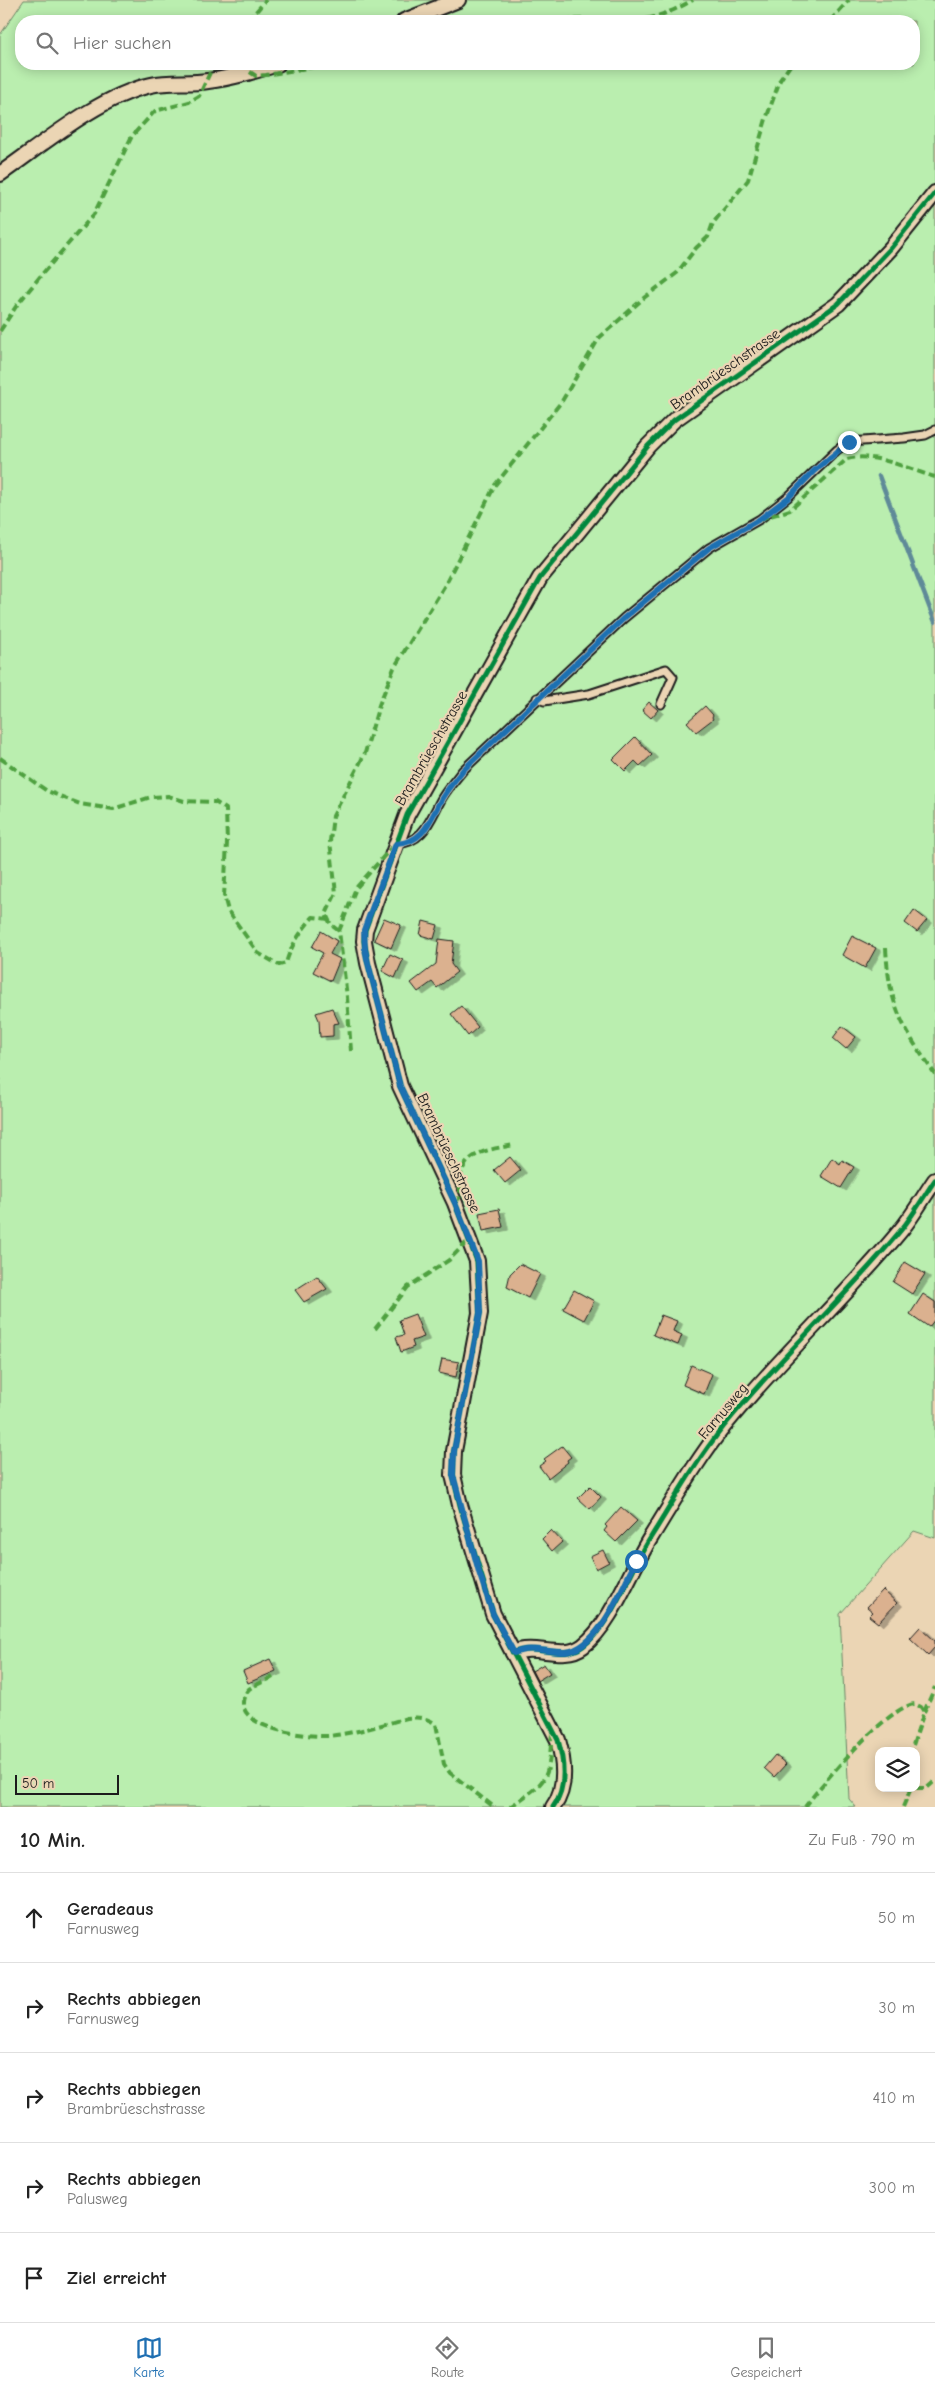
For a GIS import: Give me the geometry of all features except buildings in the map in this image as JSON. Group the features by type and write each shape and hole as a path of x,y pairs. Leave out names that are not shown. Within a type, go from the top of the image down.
{"street":[{"path":"419,15 458,0"},
{"path":"0,174 96,108 118,97 150,85 180,81 207,82 254,70"},
{"name":"Brambrüeschstrasse","path":"553,1807 563,1780 564,1761 558,1740 493,1614 453,1475 454,1451 480,1313 478,1261 455,1203 400,1086 385,1035 365,949 364,930 407,815 540,578 620,479 648,446 674,420 838,304 891,248 935,192"},
{"name":"Farnusweg","path":"514,1653 520,1650 534,1649 567,1652 582,1647 593,1636 609,1614 636,1561 711,1443 902,1228 935,1180"}],"lane":[{"path":"396,844 406,844 416,839 427,828 446,793 463,770 537,698 624,618 702,553 760,519 788,498 837,450 849,442 904,438 925,435 935,430"},
{"path":"537,698 544,701 589,694 666,669 674,677 661,704"}],"green space":[{"path":"24,0 935,0 935,1538 914,1531 840,1614 849,1799 856,1807 0,1807 0,35"}],"waterway":[{"path":"879,476 935,622"}],"marked path":[{"path":"253,15 266,0"},
{"path":"660,15 693,0"},
{"path":"835,15 849,0"},
{"path":"0,331 17,305 94,214 132,136 155,111 189,102 199,96 211,70"},
{"path":"250,72 256,76 296,70"},
{"path":"339,931 331,925 326,914 336,893 330,841 333,816 365,753 379,705 394,668 445,585 495,485 562,401 599,338 645,297 677,273 696,248 708,237 713,223 748,180 766,119 780,80 787,70"},
{"path":"760,519 790,510 847,459 858,457 880,460 935,477"},
{"path":"0,758 47,791 80,804 113,809 151,797 168,796 184,801 215,802 226,809 227,843 224,896 228,911 258,953 279,965 286,963 297,938 313,917 328,919"},
{"path":"351,1051 339,931 356,888 392,847"},
{"path":"886,948 890,985 899,1015 914,1043 935,1074"},
{"path":"455,1203 460,1195 461,1174 470,1159 485,1151 514,1145"},
{"path":"375,1329 408,1287 449,1260 470,1239"},
{"path":"273,1677 252,1687 245,1695 243,1702 246,1712 253,1719 278,1730 319,1736 349,1733 407,1718 429,1720 436,1724 444,1764 450,1773 494,1807"},
{"path":"924,1712 935,1687"},
{"path":"805,1807 840,1764 873,1731 903,1708 915,1704 921,1707 924,1712 912,1747"},
{"path":"510,1807 533,1790 544,1778 548,1770 552,1733"},
{"path":"920,1788 927,1788 935,1781"},
{"path":"903,1807 909,1792"}],"cycle path":[{"path":"553,1807 561,1791 563,1774 558,1740 493,1614 460,1505 453,1475 454,1451 480,1313 477,1261 455,1203 400,1086 368,963 364,941 365,930 407,815 540,578 648,446 674,420 838,304 891,248 935,193"},
{"path":"513,1653 522,1650 567,1652 583,1646 593,1636 612,1610 651,1537 714,1439 767,1376 880,1255 906,1224 935,1180"}],"route":[{"path":"636,1561 609,1614 593,1636 582,1647 567,1652 534,1649 520,1650 514,1653 493,1614 460,1506 453,1475 454,1451 480,1313 478,1261 455,1203 436,1167 400,1086 385,1035 368,963 364,930 396,844 406,844 416,839 427,828 450,786 463,770 537,698 624,618 709,548 760,519 788,498 814,471 849,442"}]}
